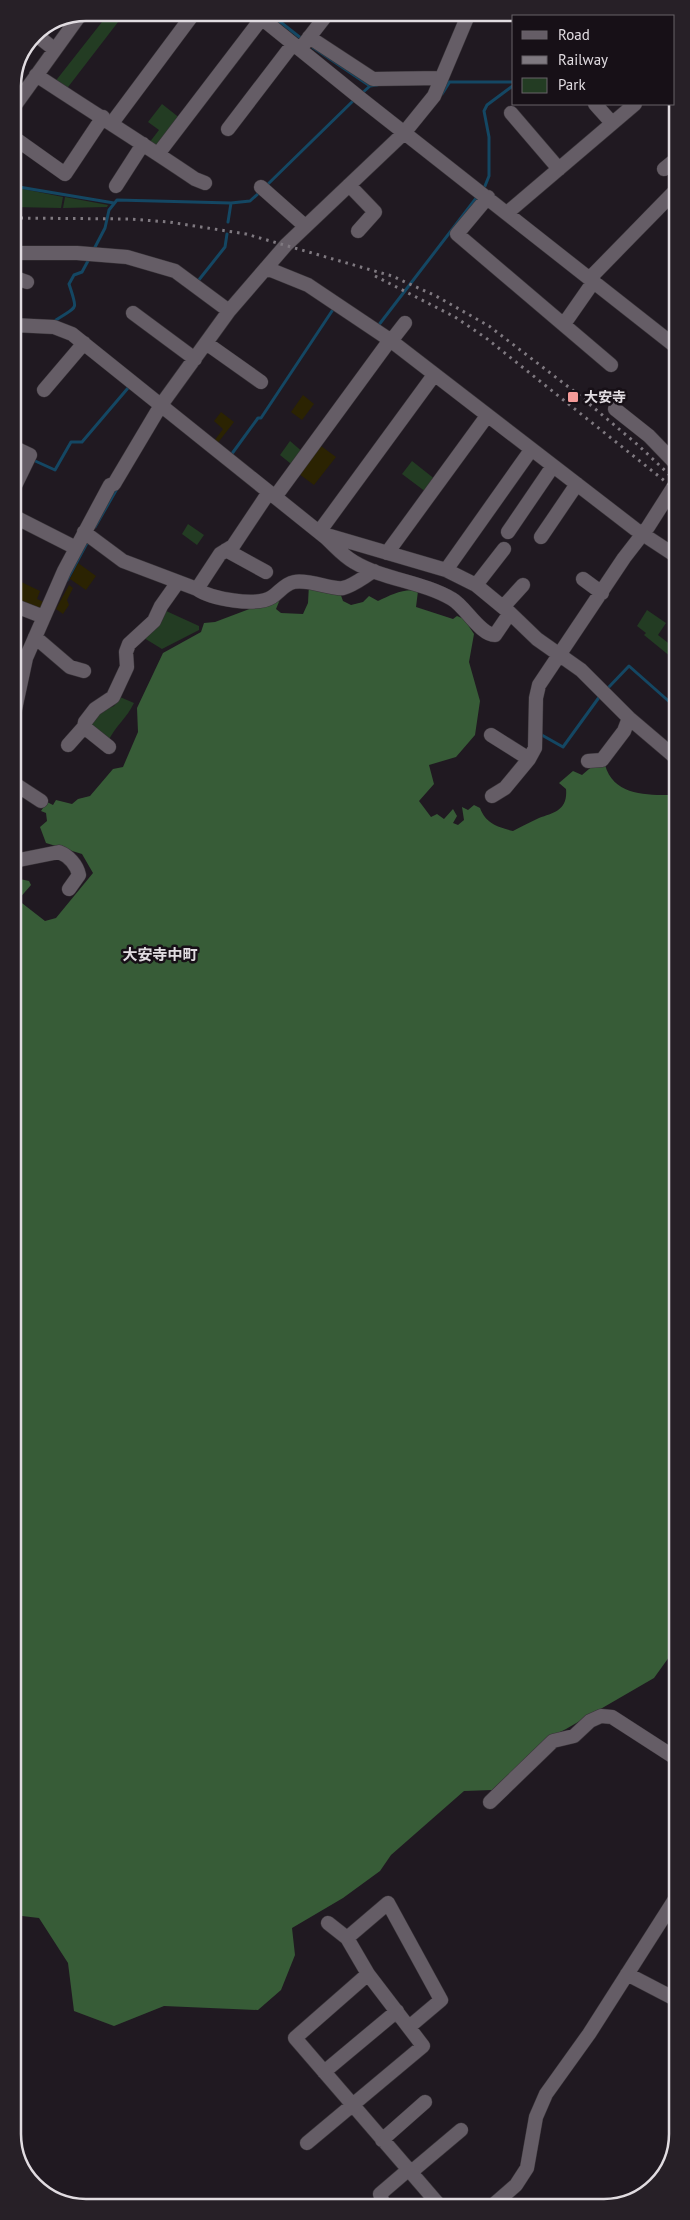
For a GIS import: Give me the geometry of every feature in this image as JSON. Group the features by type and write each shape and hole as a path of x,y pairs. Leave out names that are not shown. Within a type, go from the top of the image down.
{"street":[{"path":"21,143 65,174 187,21"},
{"path":"158,154 254,21"},
{"path":"267,21 302,43 373,79 440,83"},
{"path":"228,129 321,21"},
{"path":"21,660 38,639 44,617 76,548 88,535 110,485 114,484 195,359 208,345 229,311 269,269 305,226 352,187 404,133 440,83 466,21"},
{"path":"21,98 75,22"},
{"path":"41,39 54,49"},
{"path":"302,43 358,96 669,341"},
{"path":"38,76 58,91 107,120 195,179 205,183"},
{"path":"596,105 612,124"},
{"path":"507,213 634,105"},
{"path":"511,113 559,169"},
{"path":"116,186 144,144"},
{"path":"352,187 375,212 358,231"},
{"path":"263,188 305,226"},
{"path":"488,197 457,234 611,365"},
{"path":"564,324 592,279 669,198"},
{"path":"21,253 92,254 126,257 176,271 229,311"},
{"path":"269,269 308,285 393,341 552,466 669,551"},
{"path":"21,280 26,282"},
{"path":"133,313 195,359"},
{"path":"197,590 220,554 233,546 275,494 405,323"},
{"path":"21,325 54,327 72,334 330,536 390,549 448,567 478,582 507,606 537,639 581,670 629,718 669,752"},
{"path":"44,390 84,344"},
{"path":"208,345 261,382"},
{"path":"322,531 434,375"},
{"path":"615,409 649,436 669,457"},
{"path":"390,549 487,416"},
{"path":"448,567 531,450"},
{"path":"21,451 30,455 21,474"},
{"path":"508,532 552,466"},
{"path":"541,536 577,484"},
{"path":"492,796 505,788 529,759 535,748 539,685 669,494"},
{"path":"21,520 76,548"},
{"path":"322,531 353,562 374,572 432,590 452,599 463,607 479,626 490,635 495,635 507,606 523,585"},
{"path":"88,535 123,562 211,596 230,600 264,600 291,582 303,581 343,588 374,572"},
{"path":"478,582 504,549"},
{"path":"226,550 266,572"},
{"path":"584,579 602,593"},
{"path":"68,745 84,727 85,722 95,709 113,697 127,667 126,652 129,644 154,621 160,606 178,582"},
{"path":"21,608 44,617"},
{"path":"38,639 70,666 84,671"},
{"path":"588,761 602,760 624,731 629,718"},
{"path":"84,727 109,747"},
{"path":"491,735 529,759"},
{"path":"21,788 42,801"},
{"path":"21,860 59,852 65,854 78,869 79,875 69,889"},
{"path":"490,1802 553,1741 574,1736 590,1721 601,1716 612,1717 669,1755"},
{"path":"347,1938 388,1903 441,2000 409,2027"},
{"path":"500,2199 516,2185 526,2168 536,2117 546,2094 589,2034 669,1908"},
{"path":"307,2143 423,2046 368,1974 347,1938 328,1923"},
{"path":"368,1974 295,2038 434,2199"},
{"path":"627,1974 669,1996"},
{"path":"324,2072 397,2011"},
{"path":"382,2140 425,2102"},
{"path":"382,2199 380,2194 461,2130"}],"green space":[{"path":"103,21 119,21 65,91 54,83"},
{"path":"162,104 181,119 160,146 149,143 159,130 148,122"},
{"path":"21,189 63,197 61,208 21,207"},
{"path":"65,197 108,205 107,207 63,208"},
{"path":"290,441 305,454 295,467 280,455"},
{"path":"412,461 436,480 426,492 402,474"},
{"path":"188,524 204,535 197,545 182,534"},
{"path":"309,584 339,590 343,601 351,605 363,602 369,596 378,601 393,594 413,590 418,591 416,607 453,619 457,616 464,619 474,634 469,662 480,701 475,735 456,757 429,765 434,784 419,801 431,817 437,814 444,819 453,809 457,816 453,823 458,825 464,820 462,807 468,810 474,805 480,808 486,818 493,824 513,831 559,810 565,802 566,789 559,783 573,771 582,775 596,763 605,765 616,783 624,789 644,794 669,795 669,1657 654,1678 546,1739 492,1790 464,1791 391,1855 380,1871 343,1898 292,1928 295,1955 281,1990 258,2010 164,2006 114,2026 74,2011 68,1963 39,1918 22,1916 21,1919 21,902 45,921 56,918 93,873 82,854 46,843 40,827 47,821 46,813 41,811 47,802 53,805 56,800 72,804 78,799 90,796 113,769 123,767 138,732 137,708 163,653 201,632 204,623 215,622 281,597 276,609 281,613 303,614 308,603"},
{"path":"164,610 199,626 199,630 162,649 144,638"},
{"path":"647,610 666,623 658,635 669,644 669,655 644,635 646,633 637,626"},
{"path":"120,697 134,703 108,742 89,726 102,711 114,706"},
{"path":"21,879 29,881 31,885 21,897"}],"sand":[{"path":"303,395 314,404 302,420 291,412"},
{"path":"221,412 234,422 217,444 214,441 223,429 214,421"},
{"path":"321,446 336,457 314,485 299,474"},
{"path":"78,563 96,576 86,590 70,579"},
{"path":"21,582 40,591 37,599 48,604 43,616 21,606"},
{"path":"69,585 73,588 67,600 69,605 63,614 56,609"}],"waterway":[{"path":"279,21 302,39"},
{"path":"311,46 370,86 377,85"},
{"path":"443,82 512,82"},
{"path":"442,94 449,83"},
{"path":"361,94 370,86"},
{"path":"485,186 489,176 489,137 484,111 487,105 512,86"},
{"path":"266,186 355,99"},
{"path":"21,187 114,203"},
{"path":"93,251 105,228 109,210 117,200 231,203 250,201 260,192"},
{"path":"378,326 477,197"},
{"path":"228,222 231,203"},
{"path":"198,281 225,247 227,234"},
{"path":"56,320 74,307 74,299 69,284 74,275 82,272 89,259"},
{"path":"231,455 258,418 261,418 334,308"},
{"path":"33,460 55,470 71,442 82,442 128,388"},
{"path":"95,527 118,487"},
{"path":"67,580 87,543"},
{"path":"607,689 629,666 669,701"},
{"path":"540,734 563,747 600,696"}],"railway":[{"path":"21,218 129,219 169,222 246,234 392,276 436,296 489,326 575,392 638,445 669,474"},
{"path":"375,276 455,317 486,338 669,484"}],"place":[{"name":"大安寺","path":"573,397"}],"district":[{"name":"大安寺中町","path":"160,955"}]}
